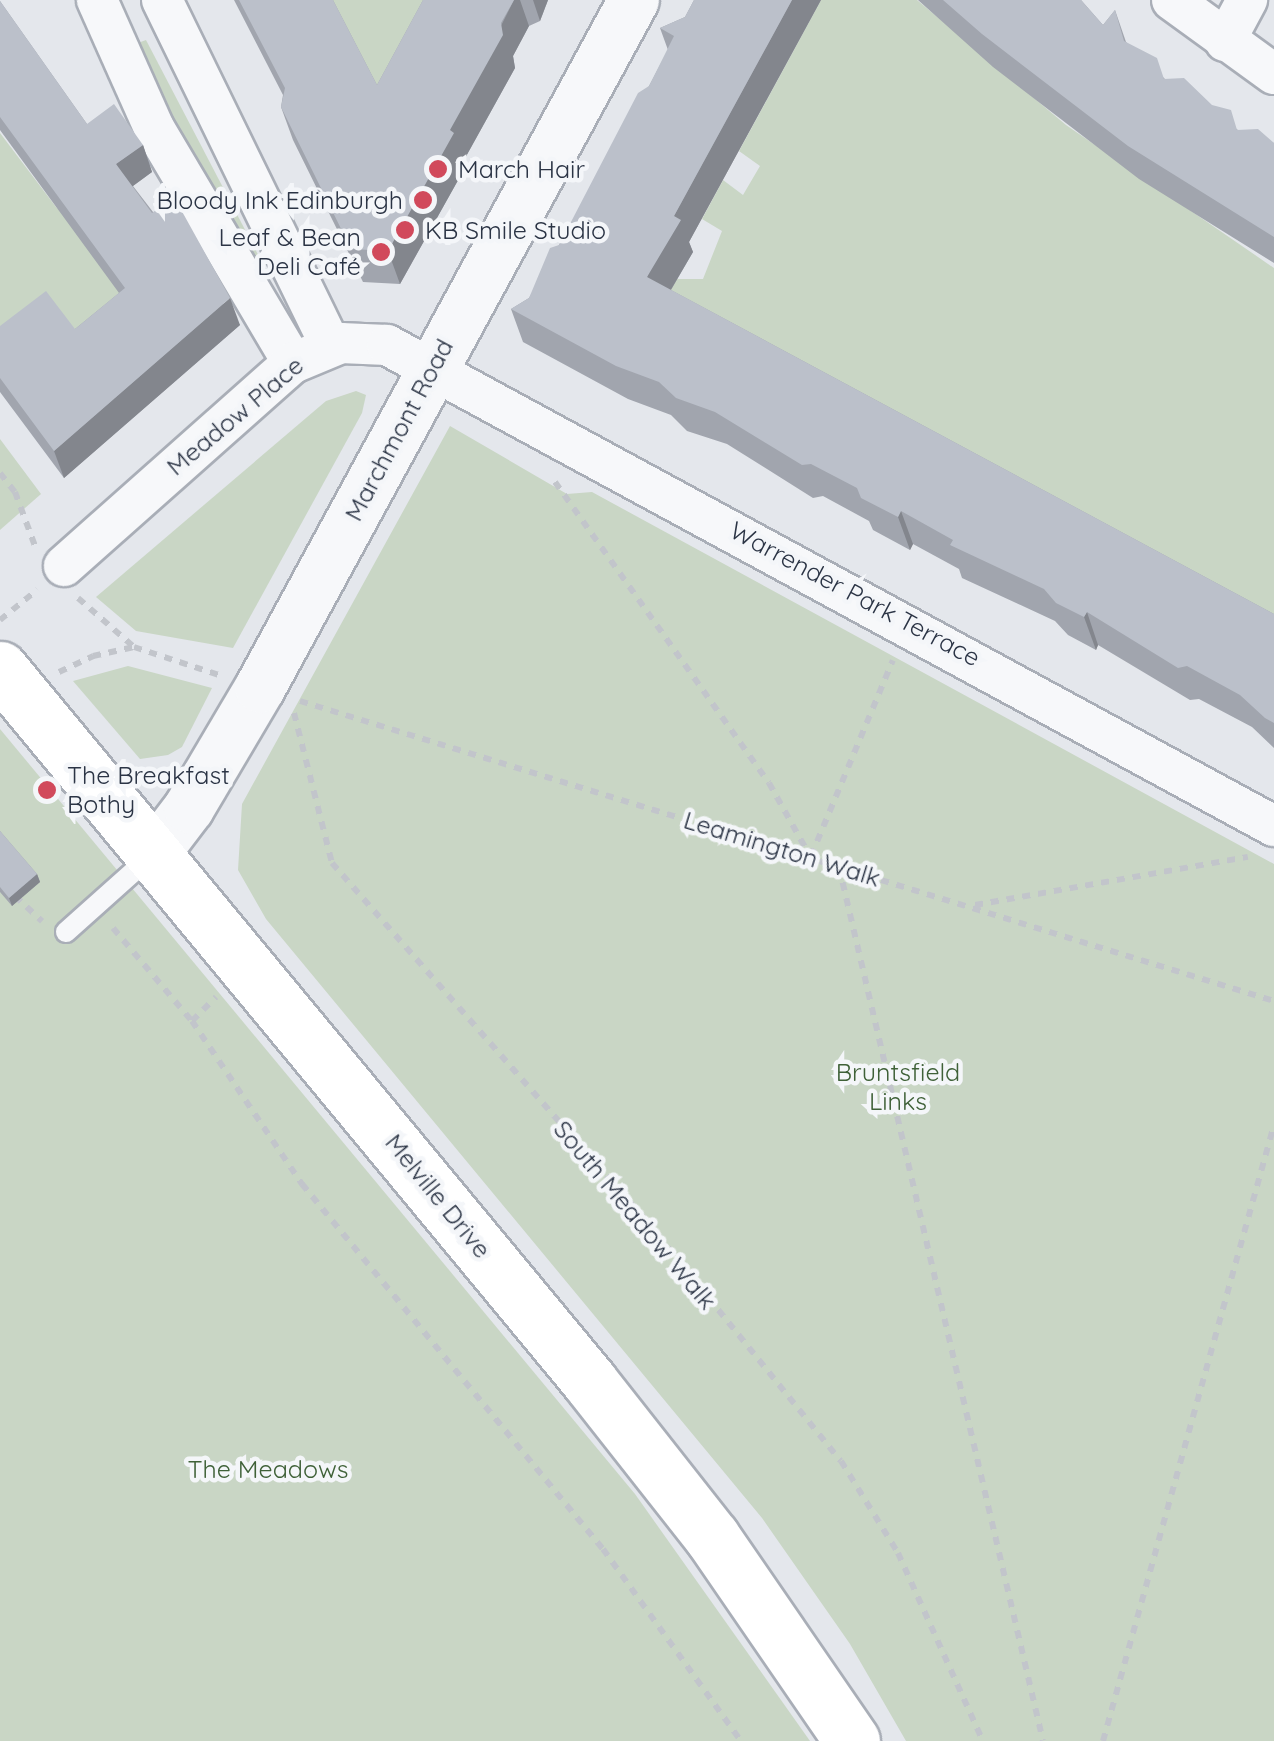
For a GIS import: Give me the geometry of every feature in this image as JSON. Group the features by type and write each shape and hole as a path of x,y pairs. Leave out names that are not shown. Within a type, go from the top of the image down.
{"main road":[{"name":"Melville Drive","path":"0,669 602,1397 792,1648 852,1741"}],"street":[{"path":"96,0 154,128 294,363"},
{"path":"162,0 330,345"},
{"name":"Marchmont Road","path":"154,854 189,808 260,688 634,0"},
{"path":"1172,0 1274,74"},
{"path":"1225,40 1247,0"},
{"name":"Meadow Place","path":"56,568 294,363 330,345 387,345 433,368"},
{"name":"Warrender Park Terrace","path":"433,368 909,623 1265,841"}],"lane":[{"path":"66,932 154,854"}],"path":[{"path":"0,474 15,492 56,568 134,648 228,678"},
{"path":"551,476 769,783 810,857"},
{"path":"0,492 15,492"},
{"path":"810,857 909,623"},
{"path":"54,676 93,656 134,648"},
{"name":"Leamington Walk","path":"290,697 1274,1001"},
{"name":"South Meadow Walk","path":"290,697 332,864 648,1223 841,1461 898,1553 982,1741"},
{"path":"969,906 1265,841"},
{"path":"839,868 1042,1741"},
{"path":"10,890 30,914 66,932"},
{"path":"95,906 192,1020 302,1184 603,1549 741,1741"},
{"path":"192,1020 224,989"},
{"path":"1102,1741 1274,1125"}],"green space":[{"path":"327,0 453,0 390,124"},
{"path":"821,0 917,0 1066,125 1274,268 1274,641 641,306 663,279 703,279 722,231 702,219 723,180 743,195 760,166 739,151"},
{"path":"146,40 266,270 271,290 127,47"},
{"path":"0,133 56,207 152,301 0,360"},
{"path":"356,391 366,395 362,413 233,648 136,631 96,597 326,401"},
{"name":"Bruntsfield Links","path":"450,426 567,494 592,492 1274,864 1274,1741 906,1741 850,1644 762,1518 266,919 238,870 242,804"},
{"path":"0,439 41,494 0,530"},
{"path":"128,666 212,688 182,747 168,755 140,759 73,681"},
{"name":"The Meadows","path":"0,729 635,1494 810,1741 0,1741"}],"building":[{"path":"239,0 333,0 377,85 423,0 514,0 501,23 503,35 450,130 454,133 388,251 351,249 281,107 285,88"},
{"path":"694,0 792,0 674,216 681,220 647,277 1274,614 1274,723 1240,695 1187,666 1178,668 1087,612 1084,617 1056,603 1044,589 950,545 953,540 901,511 898,517 861,498 857,488 811,464 802,465 715,412 676,398 659,382 616,366 511,309 529,298 550,248 559,245 638,93 649,86 674,36 660,28 685,17"},
{"path":"943,0 1081,0 1103,25 1115,10 1124,41 1157,58 1164,79 1184,78 1212,105 1231,110 1237,130 1258,129 1274,143 1274,237 1128,146"},
{"path":"0,1 87,124 114,104 143,145 116,164 152,213 174,197 230,298 54,451 0,378 0,326 46,291 75,329 125,288 0,117"},
{"path":"0,831 37,874 9,898 0,887"}],"place":[{"name":"March Hair","path":"438,169"},
{"name":"Bloody Ink Edinburgh","path":"423,200"},
{"name":"KB Smile Studio","path":"405,230"},
{"name":"Leaf & Bean Deli Café","path":"381,252"},
{"name":"The Breakfast Bothy","path":"47,790"}]}
